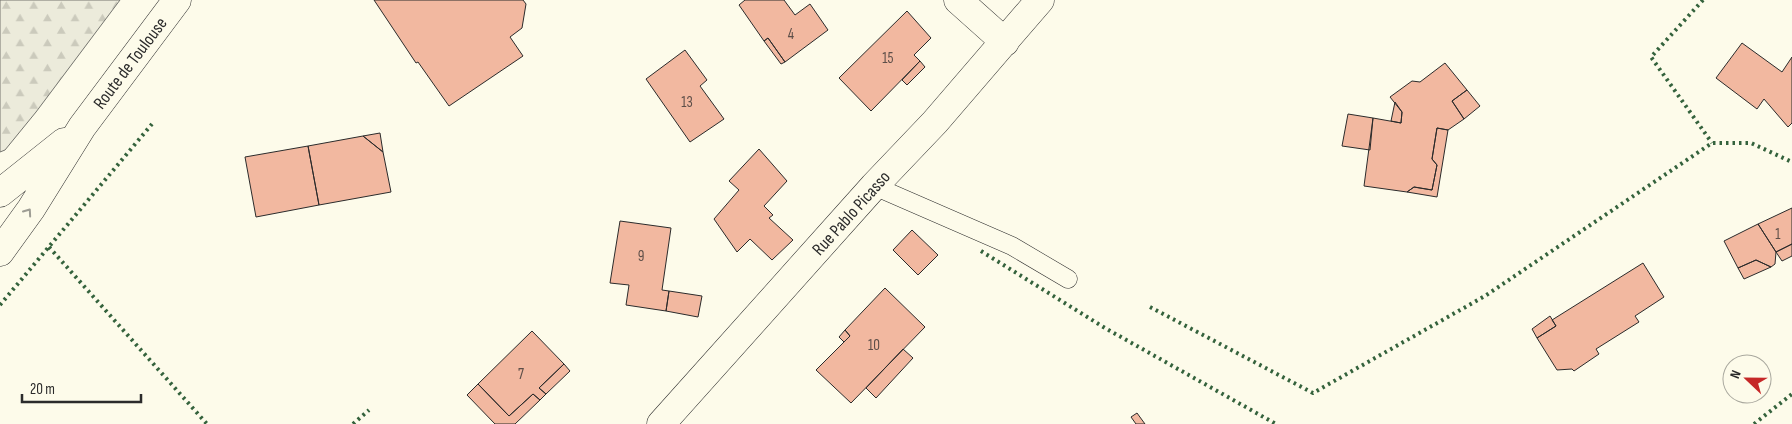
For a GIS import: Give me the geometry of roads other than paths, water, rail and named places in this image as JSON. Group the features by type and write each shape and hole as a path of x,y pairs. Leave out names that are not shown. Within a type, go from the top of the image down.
{"street":[{"name":"Route de Toulouse","path":"0,252 31,208 82,127 177,0"},
{"path":"958,0 1005,42"},
{"name":"Rue Pablo Picasso","path":"661,424 874,186 935,122 1040,0"},
{"name":"Route de Toulouse","path":"0,193 82,127"}],"lane":[{"path":"874,186 1012,246 1068,280"}]}
